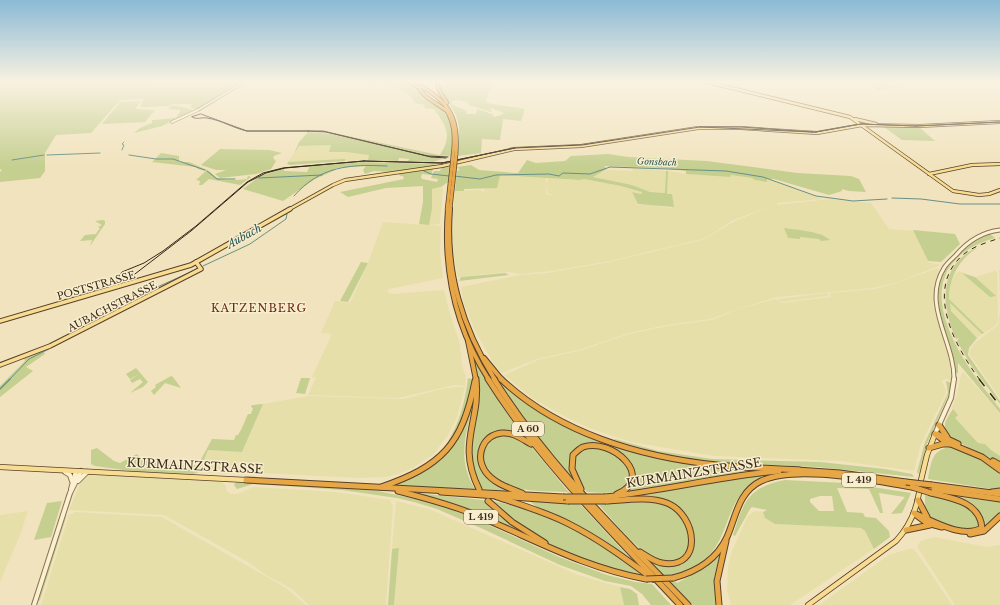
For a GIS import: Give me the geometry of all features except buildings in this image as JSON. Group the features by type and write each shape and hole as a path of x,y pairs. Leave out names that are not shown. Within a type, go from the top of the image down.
{"highway":[{"name":"A 60","path":"450,112 455,131 449,229 451,271 461,309 492,378 517,416 546,453 587,499 688,605"},
{"name":"A 60","path":"452,184 445,229 446,257 450,286 466,333 489,380 514,419 536,448 680,605"},
{"path":"466,333 475,376 477,394 469,438 468,454 472,472 479,489"},
{"path":"479,351 502,380 530,403 564,422 603,439 687,462 726,466 799,470"},
{"path":"379,488 416,474 434,462 447,450 464,424 470,404 475,376"},
{"path":"939,425 951,442 982,457 1000,470"},
{"path":"528,494 507,487 493,480 482,462 481,450 489,437 503,432 520,436 536,448"},
{"path":"935,434 942,440 951,442 985,456 1000,465"},
{"path":"929,448 951,442"},
{"path":"587,499 573,474 571,459 576,451 590,445 601,446 620,454 632,468 632,478 629,487 622,492 607,498"},
{"name":"KURMAINZSTRASSE","path":"607,498 649,492 734,475 799,470 840,473 931,489 1000,494"},
{"name":"KURMAINZSTRASSE","path":"390,488 467,511 605,571 646,579 673,578 691,573 703,566 716,553 727,538 742,497 754,485 770,478 788,474 813,475 906,484 912,487 1000,499"},
{"name":"KURMAINZSTRASSE","path":"246,480 413,490 448,490 528,494 565,499"},
{"path":"906,530 931,523 967,531 979,530 982,526 978,513 968,504 931,489"},
{"path":"413,490 497,497 565,499 607,498 662,502 679,510 690,526 693,538 691,549 684,558 679,561 667,563 661,562 634,548"},
{"path":"984,492 1000,491"},
{"path":"497,497 553,516 576,527 623,556 664,587"},
{"path":"918,500 922,511 931,523"},
{"path":"488,501 503,515 526,532 568,556"},
{"path":"914,513 923,520 970,534 977,534 986,531 1000,516"},
{"path":"719,605 717,576 727,538"}],"main road":[{"path":"823,110 877,125 920,126 1000,122"},
{"path":"851,117 953,191 979,195 989,194 1000,190"},
{"name":"POSTSTRASSE","path":"0,322 195,263 338,182 448,165 514,149 581,146 698,128 741,128 817,133 862,125 877,125"},
{"path":"929,174 972,165 1000,164"},
{"name":"AUBACHSTRASSE","path":"0,365 50,346 201,269 195,263"},
{"path":"921,480 929,448 935,434"},
{"name":"KURMAINZSTRASSE","path":"0,467 246,480"},
{"path":"808,605 891,545 906,530 914,513 919,493"}],"street":[{"path":"172,122 197,110"},
{"path":"935,434 950,400 954,376 952,357 936,306 936,282 944,265 964,246 978,235 1000,230"},
{"path":"57,470 68,473 73,483"},
{"path":"34,605 73,483 79,471"},
{"path":"73,483 84,474 92,471"}],"shaded area":[{"path":"331,145 329,152 347,152 369,155 368,160 288,162 299,146"},
{"path":"633,168 666,171 666,193 650,192 632,185 593,176 608,170 632,171"},
{"path":"668,171 686,174 730,177 731,175 766,182 767,179 823,199 777,203 733,220 706,238 610,261 552,271 520,274 510,272 458,277 453,254 452,225 455,225 452,224 455,191 480,190 484,192 484,189 488,188 500,175 546,177 546,187 548,178 573,180 584,179 643,192 641,194 632,192 638,204 637,205 653,205 675,209 670,207 674,207 672,195 667,194","holes":["546,187 548,193 553,196 546,194"]},
{"path":"443,188 440,224 429,225 432,209 432,189"},
{"path":"830,199 871,203 889,229 914,231 927,262 941,265 898,282 873,288 777,297 711,319 666,325 629,333 582,349 537,359 502,373 494,364 475,331 463,301 461,287 520,275 547,273 610,262 705,239 735,221 777,204","holes":["784,228 819,234 830,240 805,237 788,238"]},
{"path":"383,222 441,226 440,252 443,278 389,289 387,292 391,294 443,290 460,344 462,366 466,377 465,386 455,385 398,398 308,395 316,378 312,377 332,334 321,333 335,301 349,303 351,301 368,263"},
{"path":"938,268 939,270 935,281 933,306 949,358 951,380 945,379 942,381 946,391 945,395 921,444 914,471 840,461 714,456 631,442 589,428 570,419 533,399 504,375 538,360 582,350 629,334 667,326 712,320 736,310 775,299 782,303 831,297 829,293 875,289"},
{"path":"999,270 1000,270 1000,311"},
{"path":"960,271 996,296 975,277 995,271 997,272 998,320 995,326 984,333 949,299 951,283 956,273"},
{"path":"827,293 829,296 781,302 778,299"},
{"path":"950,302 982,334 977,338 951,311"},
{"path":"1000,311 1000,398 970,355 970,350 975,343 998,325"},
{"path":"963,372 1000,413 1000,456 985,444 978,443 955,418 957,414 952,408"},
{"path":"465,387 457,417 448,435 434,454 413,468 398,474 387,477 358,478 260,473 251,464 238,461 233,474 199,472 208,450 242,452 263,404 308,396 404,399 441,389"},
{"path":"90,475 213,481 223,483 226,486 226,490 230,494 238,494 253,487 336,492 390,500 393,506 386,605 309,605 293,590 267,576 248,562 164,515 69,510 82,479"},
{"path":"396,501 429,509 578,575 620,587 624,605 394,605 399,549 392,549"},
{"path":"28,511 20,535 0,582 0,515"},
{"path":"755,511 763,512 765,518 775,524 861,528 865,531 874,549 790,605 731,605 727,590 728,567 732,551 748,516"},
{"path":"75,512 162,517 286,588 306,605 41,605 69,515"},
{"path":"934,537 987,547 1000,545 1000,605 955,605 917,546 921,541"},
{"path":"908,549 913,549 917,553 952,605 819,605 889,555"}],"green space":[{"path":"0,110 111,110 91,133 56,135 45,153 45,171 40,178 0,182 0,172 2,170 0,169"},
{"path":"113,110 155,110 145,122 102,124"},
{"path":"181,110 193,110 162,126 134,133 140,128 152,123 152,120 176,118"},
{"path":"435,110 444,110 449,119 452,131 451,156 440,155 444,148 447,136 445,126"},
{"path":"453,110 465,110 467,111 466,114 476,114 477,110 481,110 492,114 494,117 504,113 497,110 525,110 521,121 503,119 500,140 482,139 481,153 458,156 459,126"},
{"path":"884,127 919,127 935,141 902,140"},
{"path":"308,132 331,134 442,159 433,162 407,161 410,159 399,158 398,161 368,160 369,155 346,152 329,152 331,145 299,146 294,154 299,142"},
{"path":"334,133 444,156 447,157 431,156"},
{"path":"220,149 269,150 282,153 274,156 273,158 276,161 271,169 256,174 220,178 215,174 226,170 216,170 201,165"},
{"path":"161,153 179,156 179,162 189,162 207,170 205,171 196,167 152,162"},
{"path":"608,154 628,157 707,161 797,173 851,176 859,179 866,192 842,189 842,191 829,195 774,179 767,179 767,182 731,175 730,177 686,174 686,171 663,168 604,166 607,169 593,177 632,185 650,192 665,193 666,171 668,171 667,194 672,194 674,207 638,204 632,192 641,194 642,192 621,186 584,179 500,175 497,188 464,189 464,191 455,191 457,171 460,170 457,167 471,165 479,170 518,173 527,160 536,163 565,161 571,156"},
{"path":"345,159 345,161 287,164 288,162"},
{"path":"361,162 435,164 434,166 389,172 374,171 365,174 363,170 366,166 336,168 333,171 315,179 283,201 243,189 260,176 284,169 284,171 307,172 310,166"},
{"path":"442,167 449,167 448,182 441,187 432,189 432,209 429,225 419,224 423,202 423,186 386,188 348,197 340,192 404,179 403,176 400,176 399,174 433,169 431,175 422,174 421,177 422,179 437,182 438,179 431,178 434,171 440,171"},
{"path":"207,170 224,180 247,179 248,176 251,177 240,185 209,179 202,185 199,185 200,181 196,180"},
{"path":"95,221 105,221 105,224 90,246 92,240 80,241 85,235 96,234 100,228 98,227 102,225"},
{"path":"784,228 815,233 830,240 821,241 819,239 800,237 800,239 788,238"},
{"path":"913,230 955,234 960,244 941,262 928,261"},
{"path":"990,234 995,238 973,246 958,257 948,270 942,285 942,301 945,319 952,337 971,370 1000,409 1000,413 958,363 958,373 956,373 937,302 938,288 942,274 952,260 960,251 970,244 979,238"},
{"path":"976,248 960,263 956,270 949,291 949,299 984,333 982,334 950,303 951,311 977,338 969,348 968,355 1000,401 1000,404 970,364 957,341 959,338 956,339 947,313 946,288 949,276 955,265 964,256"},
{"path":"361,262 368,263 348,302 340,301"},
{"path":"505,273 509,275 459,281 461,277"},
{"path":"962,273 975,277 996,296 990,297"},
{"path":"43,351 45,354 26,367 33,371 0,397 0,386 25,361 24,358"},
{"path":"472,354 497,398 527,438 515,433 497,431 486,437 481,444 483,471 509,490 508,491 482,489 475,478 470,458 479,386"},
{"path":"489,367 510,389 589,435 688,464 750,471 624,493 631,487 634,481 634,472 629,460 620,452 607,446 594,444 582,445 573,451 570,462 573,478 530,428"},
{"path":"136,368 148,382 143,387 130,393 143,382 140,379 132,383 130,380 139,374 130,379 126,374"},
{"path":"171,376 181,388 165,383 154,395 151,391 156,387 155,385"},
{"path":"301,378 310,378 305,394 296,393"},
{"path":"468,378 472,379 472,390 461,426 448,446 446,445 461,413"},
{"path":"946,381 951,383 950,391 927,444 919,474 917,472 925,442 948,393"},
{"path":"473,402 466,435 464,456 469,478 475,489 388,485 411,477 432,466 441,459 457,441 463,430"},
{"path":"263,404 242,452 208,450 199,472 193,474 138,472 95,466 91,464 91,450 97,448 114,461 120,463 137,454 148,461 156,463 198,465 212,439 234,440 236,435 240,432 248,414 251,414 253,408 251,407 252,405"},
{"path":"953,409 958,415 955,418 978,443 985,444 1000,456 1000,463 952,437 945,426"},
{"path":"508,434 530,445 567,490 626,554 646,572 595,535 562,518 541,510 529,501 578,504 567,492 521,489 506,485 493,476 484,463 483,449 494,436"},
{"path":"615,439 658,451 712,459 820,462 885,469 912,474 914,477 817,467 709,462 666,455 614,440"},
{"path":"595,446 617,454 630,470 629,479 626,485 616,492 587,492 576,475 574,467 575,455 585,447"},
{"path":"951,447 971,453 995,468 1000,473 1000,488 991,489 928,479 930,467 936,454 940,450"},
{"path":"775,472 783,473 761,478 745,489 737,500 715,548 702,563 682,572 669,575 677,583 705,568 720,553 714,578 716,605 693,605 647,559 671,565 692,550 694,536 691,522 683,510 671,503 642,499 634,496 713,481"},
{"path":"785,480 846,483 911,493 902,513 891,514 905,497 879,493 883,513 880,513 869,489 837,488 847,512 863,513 865,517 876,518 889,531 890,537 874,549 865,531 861,528 775,524 765,518 763,512 767,510 752,507 735,536 733,535 740,513 749,498 762,487","holes":["820,496 832,496 834,511 819,511 810,502 810,499"]},
{"path":"237,481 378,491 430,502 469,516 559,557 607,575 635,582 652,584 671,605 651,605 642,594 631,586 605,581 560,565 437,509 414,502 342,490 302,487 253,484 237,489 234,485"},
{"path":"417,493 483,500 499,516 525,535"},
{"path":"925,495 950,500 967,507 974,512 978,518 979,526 974,528 957,528 935,520 930,516 925,507"},
{"path":"956,497 1000,502 1000,512 986,527 972,506"},
{"path":"62,501 51,537 34,540 47,503"},
{"path":"492,501 532,511 570,527 589,537 640,574 623,572 606,567 558,549 543,541 515,522"},
{"path":"653,502 670,507 681,517 688,528 689,540 687,551 680,558 670,562 656,559 641,549 598,504"},
{"path":"67,514 40,600 37,602 63,522"},
{"path":"399,548 394,605 388,605 392,549"},
{"path":"620,587 630,589 637,594 639,605 624,605"}],"waterway":[{"path":"122,150 124,145 122,144 124,142"},
{"path":"47,155 100,153"},
{"path":"12,160 44,155"},
{"path":"129,155 156,159 173,159 205,170"},
{"name":"Gonsbach","path":"320,175 336,169 348,167 373,165 387,166"},
{"name":"Gonsbach","path":"454,176 480,179 496,175 549,174 559,176 563,173 590,174 610,167 726,171 763,177 816,196 853,201 887,199"},
{"path":"207,171 217,179 235,179"},
{"name":"Gonsbach","path":"424,171 431,174 449,176"},
{"path":"259,178 320,175"},
{"name":"Aubach","path":"294,196 314,178 320,175"},
{"name":"Gonsbach","path":"892,198 921,199 960,204 1000,204"},
{"name":"Aubach","path":"203,266 250,244 286,219 287,214"},
{"name":"Aubach","path":"144,293 193,271"},
{"name":"Aubach","path":"89,323 105,315 117,305 140,294"},
{"name":"Aubach","path":"9,380 29,359 49,349"},
{"name":"Aubach","path":"0,389 9,380"}],"tram line":[{"path":"201,114 247,131 212,119 192,117 201,114"},
{"path":"1000,122 917,126 916,126 1000,122"},
{"path":"812,132 861,124 916,126"},
{"path":"364,161 442,163 515,148 582,145 700,127"},
{"path":"700,127 741,127 812,132"},
{"path":"700,127 812,132"},
{"path":"247,131 308,131"},
{"path":"308,131 323,131 428,156 448,157"},
{"path":"308,131 326,132 431,157 446,158"},
{"path":"364,161 285,168 266,173 248,182 191,231 131,277 124,280 119,279 118,277 122,272 144,263 163,251 196,226 247,182 263,173 283,168 364,161"}],"railway":[{"path":"980,380 970,367 953,335 947,317 944,300 946,283 952,268 964,254 977,246 1000,238"},
{"path":"979,379 1000,406"}],"district":[{"name":"KATZENBERG","path":"259,308"}]}
